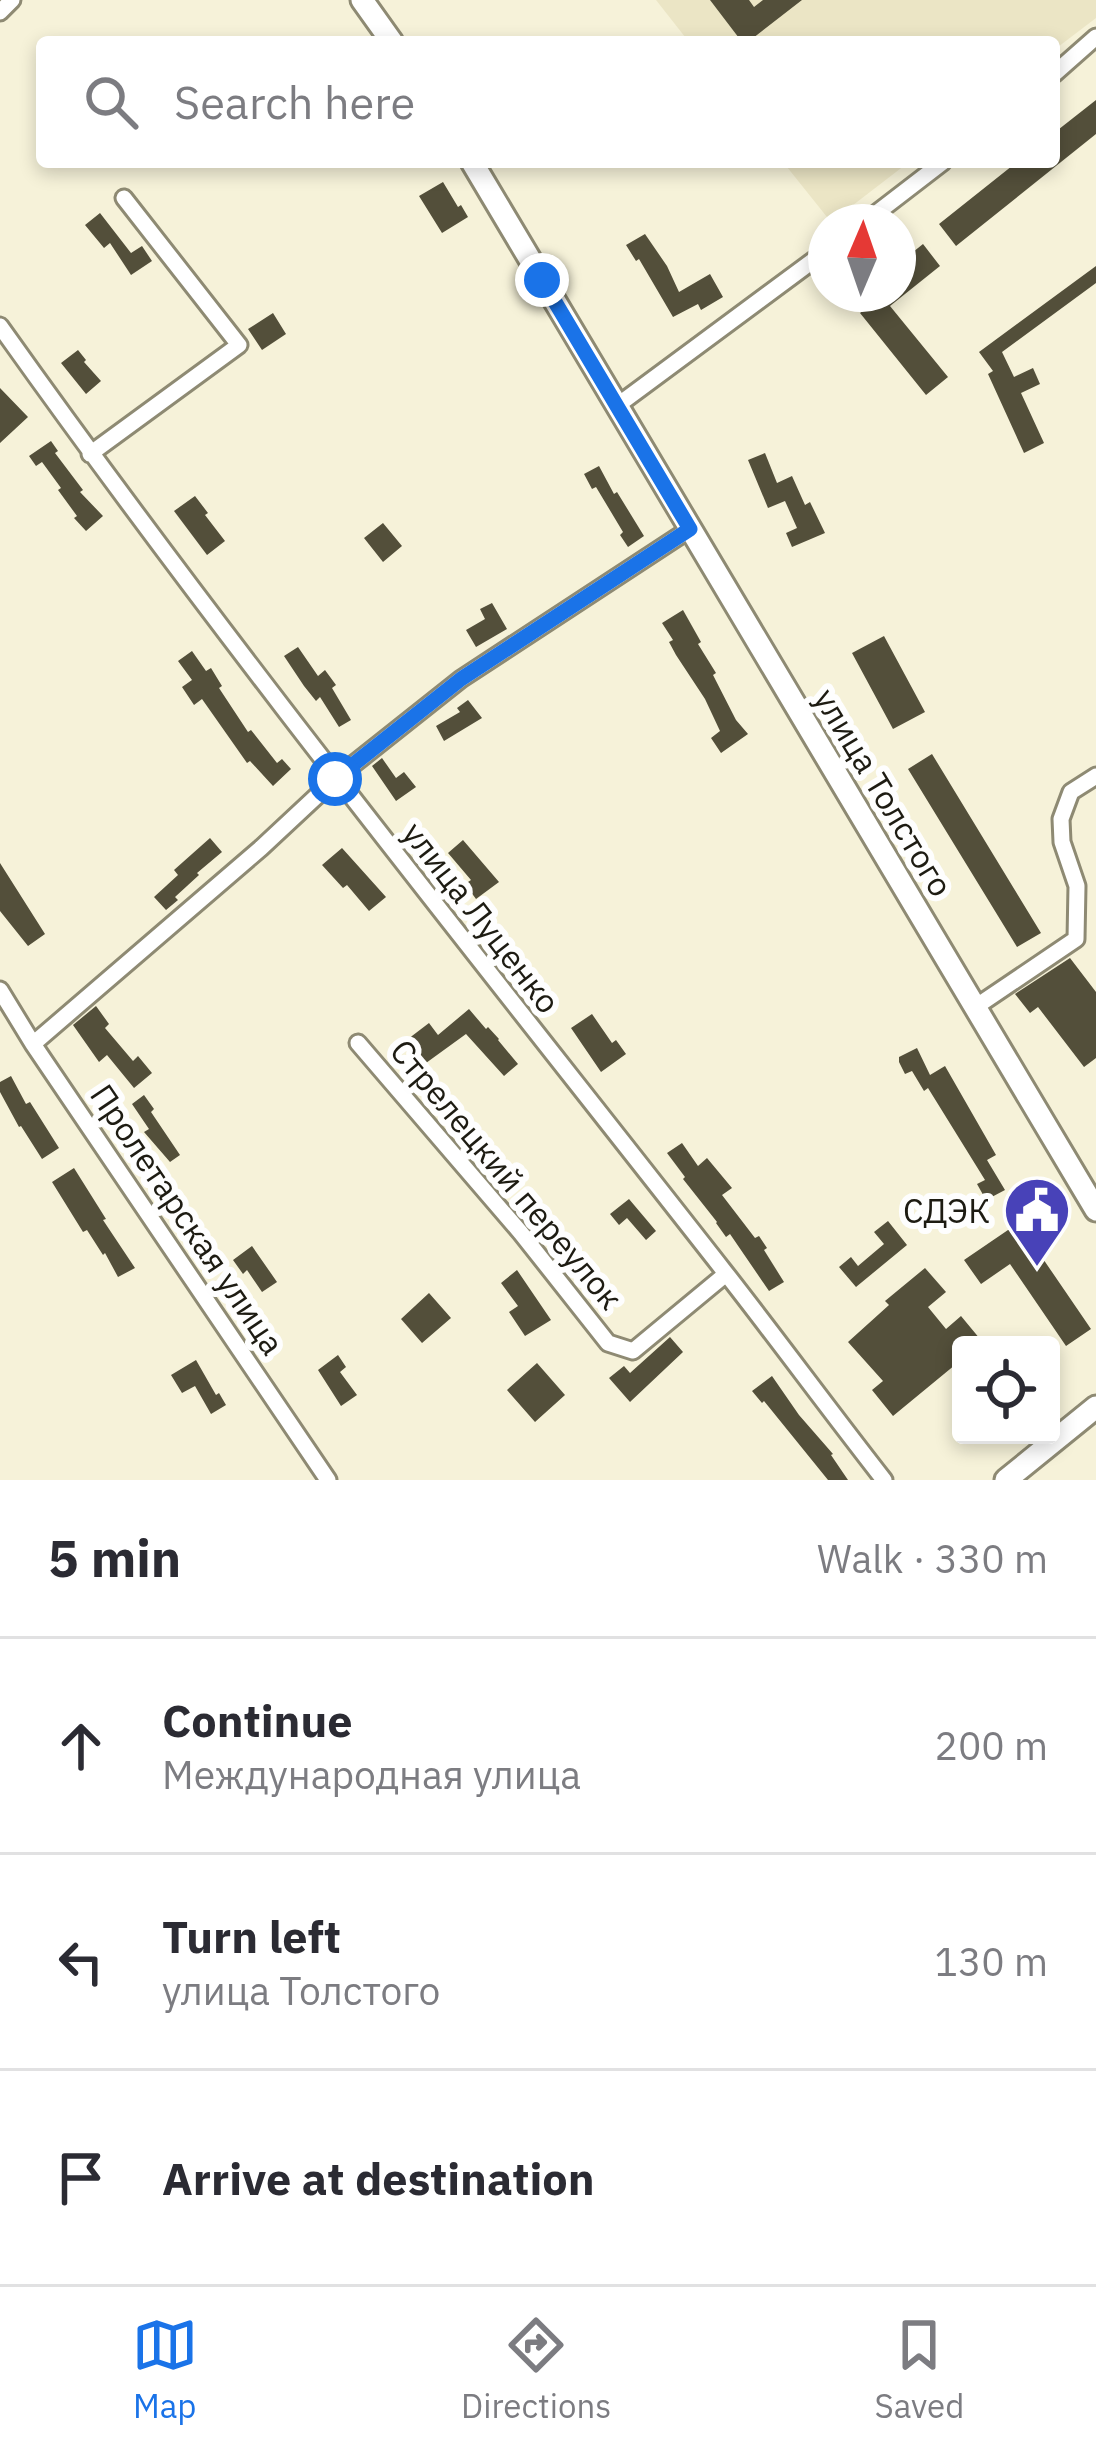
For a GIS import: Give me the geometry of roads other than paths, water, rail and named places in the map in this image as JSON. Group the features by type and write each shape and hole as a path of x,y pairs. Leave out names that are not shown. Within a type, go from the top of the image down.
{"main road":[{"path":"362,0 388,36"},
{"name":"улица Толстого","path":"476,168 1096,1210"},
{"path":"1006,1480 1096,1406"}],"street":[{"path":"0,12 12,0"},
{"path":"1060,69 1096,37"},
{"path":"888,204 935,168"},
{"path":"90,454 238,345 124,198"},
{"path":"618,405 808,264"},
{"name":"улица Луценко","path":"0,326 90,454 335,779 884,1480"},
{"path":"34,1044 335,779 461,679 690,529"},
{"path":"974,1008 1076,939 1077,886 1062,842 1061,819 1071,792 1096,776"},
{"name":"Пролетарская улица","path":"0,990 328,1480"},
{"name":"Стрелецкий переулок","path":"358,1043 608,1342 633,1351 726,1274"}],"place":[{"name":"СДЭК","path":"1037,1269"}]}
